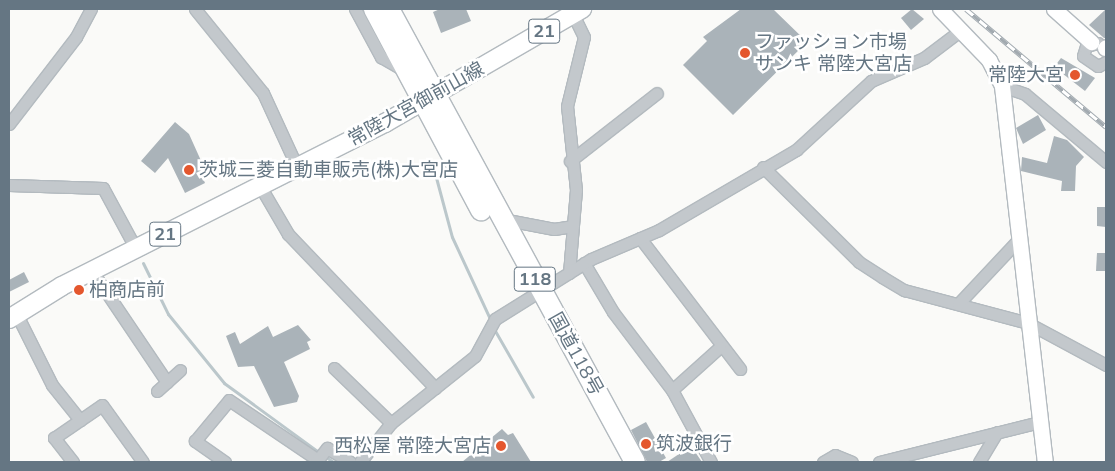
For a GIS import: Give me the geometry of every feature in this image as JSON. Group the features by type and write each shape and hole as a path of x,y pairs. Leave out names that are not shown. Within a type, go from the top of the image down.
{"highway":[{"name":"国道118号","path":"386,9 405,71 429,99 502,219 536,295 635,462"},
{"name":"国道118号","path":"386,9 429,99 536,295 620,462"}],"main road":[{"name":"常陸大宮御前山線","path":"13,316 136,248 429,99 577,11"}],"street":[{"path":"9,124 66,51 91,9"},
{"path":"195,9 263,93 297,167"},
{"path":"355,9 381,57 405,71"},
{"path":"940,9 995,68 1002,86 1045,462"},
{"path":"1054,9 1103,50"},
{"path":"569,273 576,190 570,161 567,106 584,37 577,11"},
{"path":"360,462 391,423 475,356 495,319 584,264 640,238 796,150 871,81 924,58 961,30"},
{"path":"1002,86 1025,94 1106,162"},
{"path":"570,161 657,93"},
{"path":"763,167 864,266 904,290 1028,323 1106,364"},
{"path":"9,185 103,188 136,248"},
{"path":"260,186 288,234 435,388"},
{"path":"502,219 554,229 573,226"},
{"path":"640,238 720,348 740,369"},
{"path":"958,304 1019,238"},
{"path":"584,264 672,390 711,462"},
{"path":"92,271 167,382"},
{"path":"13,316 52,385 80,420"},
{"path":"672,390 720,348"},
{"path":"334,368 391,423"},
{"path":"158,391 180,370"},
{"path":"225,462 195,441 229,400 317,461 327,448 350,462"},
{"path":"72,462 54,438 102,405 140,459 128,462"},
{"path":"879,462 1040,422"},
{"path":"979,462 997,432"},
{"path":"822,462 834,455 852,462"}],"building":[{"path":"440,9 466,9 471,21 441,33 433,12"},
{"name":"ファッション市場 サンキ 常陸大宮店","path":"741,9 773,9 807,42 733,115 683,65 707,41 703,37"},
{"path":"912,9 924,19 911,30 901,18"},
{"path":"1106,9 1106,38 1104,38 1089,25"},
{"path":"1061,58 1095,78 1085,91 1054,67"},
{"path":"1038,115 1046,130 1023,144 1016,128"},
{"path":"175,122 189,134 207,174 202,176 205,183 185,193 168,158 155,173 141,161"},
{"path":"1054,136 1067,140 1084,157 1076,166 1075,191 1061,191 1062,181 1021,171 1022,157 1047,163"},
{"path":"1097,207 1106,207 1106,227 1097,226"},
{"path":"1097,253 1106,253 1106,271 1096,271"},
{"path":"24,272 29,282 9,292 9,280"},
{"path":"298,325 311,340 307,342 310,349 284,362 299,396 297,402 274,407 254,366 238,367 226,336 235,332 240,344 268,326 273,337"},
{"path":"646,422 666,458 659,462 647,462 631,430"},
{"name":"西松屋 常陸大宮店","path":"502,429 508,435 513,433 531,462 462,462"},
{"path":"691,446 702,462 667,462"}],"waterway":[{"path":"434,170 452,237 491,321"},
{"path":"143,263 168,314 224,383 320,453"},
{"path":"494,329 533,397"},
{"path":"325,456 333,462"}],"railway":[{"path":"966,9 1106,127"}],"place":[{"name":"ファッション市場 サンキ 常陸大宮店","path":"745,53"},
{"name":"常陸大宮","path":"1075,75"},
{"name":"茨城三菱自動車販売(株)大宮店","path":"189,170"},
{"name":"柏商店前","path":"79,290"},
{"name":"筑波銀行","path":"646,444"},
{"name":"西松屋 常陸大宮店","path":"501,446"}]}
